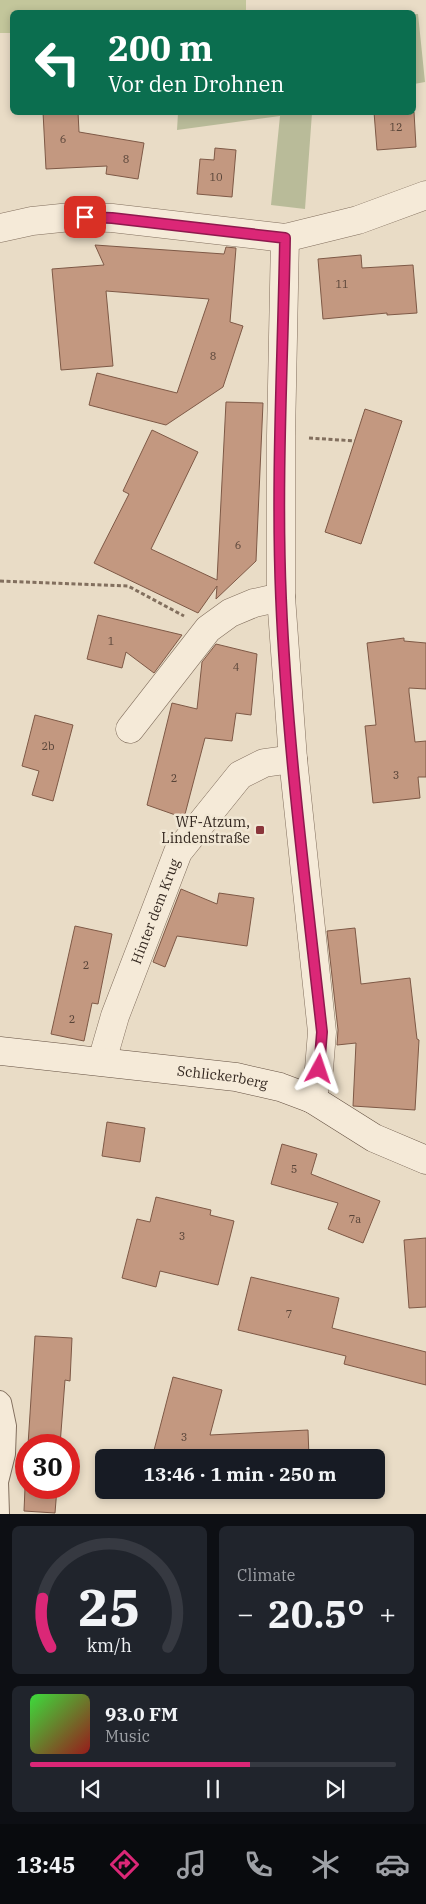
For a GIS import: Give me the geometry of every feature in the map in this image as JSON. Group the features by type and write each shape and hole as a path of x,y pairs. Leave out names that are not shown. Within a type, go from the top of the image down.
{"street":[{"path":"0,228 32,221 71,217 112,218 285,238 358,220 426,196"},
{"path":"285,238 281,436 281,597 293,759 322,1032 319,1069 312,1099"},
{"path":"130,729 208,629 238,610 254,603 281,597"},
{"name":"Hinter dem Krug","path":"102,1061 115,1016 178,852 240,774 264,763 293,759"},
{"name":"Schlickerberg","path":"0,1051 236,1076 280,1087 312,1099 374,1138 426,1160"}],"lane":[{"path":"0,1399 3,1402 8,1426 7,1454 0,1482 1,1514"}],"path":[{"path":"281,436 354,441"},
{"path":"0,582 128,586 208,629"}],"green space":[{"path":"0,0 246,0 246,10 10,10 10,33 0,33"},
{"path":"416,14 418,14 425,82 416,84"},
{"path":"178,115 312,115 305,209 271,205 280,116 177,130"}],"building":[{"path":"43,115 78,115 79,132 144,143 138,179 106,174 107,166 46,169"},
{"path":"374,115 414,115 416,147 377,150"},
{"path":"215,148 236,150 232,197 197,194 200,159 214,160"},
{"path":"95,245 224,254 226,247 236,248 230,322 243,326 223,387 166,425 89,405 97,373 177,393 209,299 106,291 113,366 61,370 52,269 104,265"},
{"path":"361,255 362,268 413,265 417,313 387,315 387,313 323,319 318,259"},
{"path":"226,402 263,403 256,561 216,599 217,586 198,613 94,563 129,494 123,491 152,430 198,452 151,549 217,580"},
{"path":"365,409 402,421 361,544 325,532"},
{"path":"98,615 182,635 154,673 126,652 122,668 87,659"},
{"path":"404,638 404,641 426,643 426,689 409,688 409,692 415,742 426,741 426,777 418,777 420,798 373,803 365,726 376,725 367,643"},
{"path":"216,644 257,654 251,715 236,713 232,741 205,738 184,818 147,805 172,703 197,709 202,662"},
{"path":"35,715 73,725 53,801 32,795 39,771 22,766"},
{"path":"181,889 217,904 219,893 254,898 247,946 177,936 165,967 153,962"},
{"path":"75,926 112,934 98,1004 92,1003 84,1041 51,1034"},
{"path":"355,928 361,984 410,978 417,1039 419,1040 415,1110 353,1106 356,1043 337,1045 338,1030 327,931"},
{"path":"107,1122 145,1128 140,1162 102,1156"},
{"path":"282,1144 317,1154 311,1174 380,1201 363,1243 328,1229 338,1203 271,1184"},
{"path":"156,1197 211,1210 210,1215 234,1221 218,1285 160,1271 156,1287 122,1278 137,1219 150,1222"},
{"path":"426,1238 426,1307 409,1308 404,1240"},
{"path":"251,1277 339,1298 332,1328 426,1352 426,1385 344,1364 346,1356 238,1330"},
{"path":"35,1336 72,1338 70,1381 65,1380 61,1434 29,1434"},
{"path":"173,1377 222,1390 210,1435 308,1430 309,1449 154,1449"},
{"path":"25,1499 56,1499 55,1513 24,1511"}],"place":[{"name":"WF-Atzum, Lindenstraße","path":"260,830"}],"route":[{"path":"85,217 112,218 285,238 281,436 281,597 293,759 322,1032 319,1069"}]}
